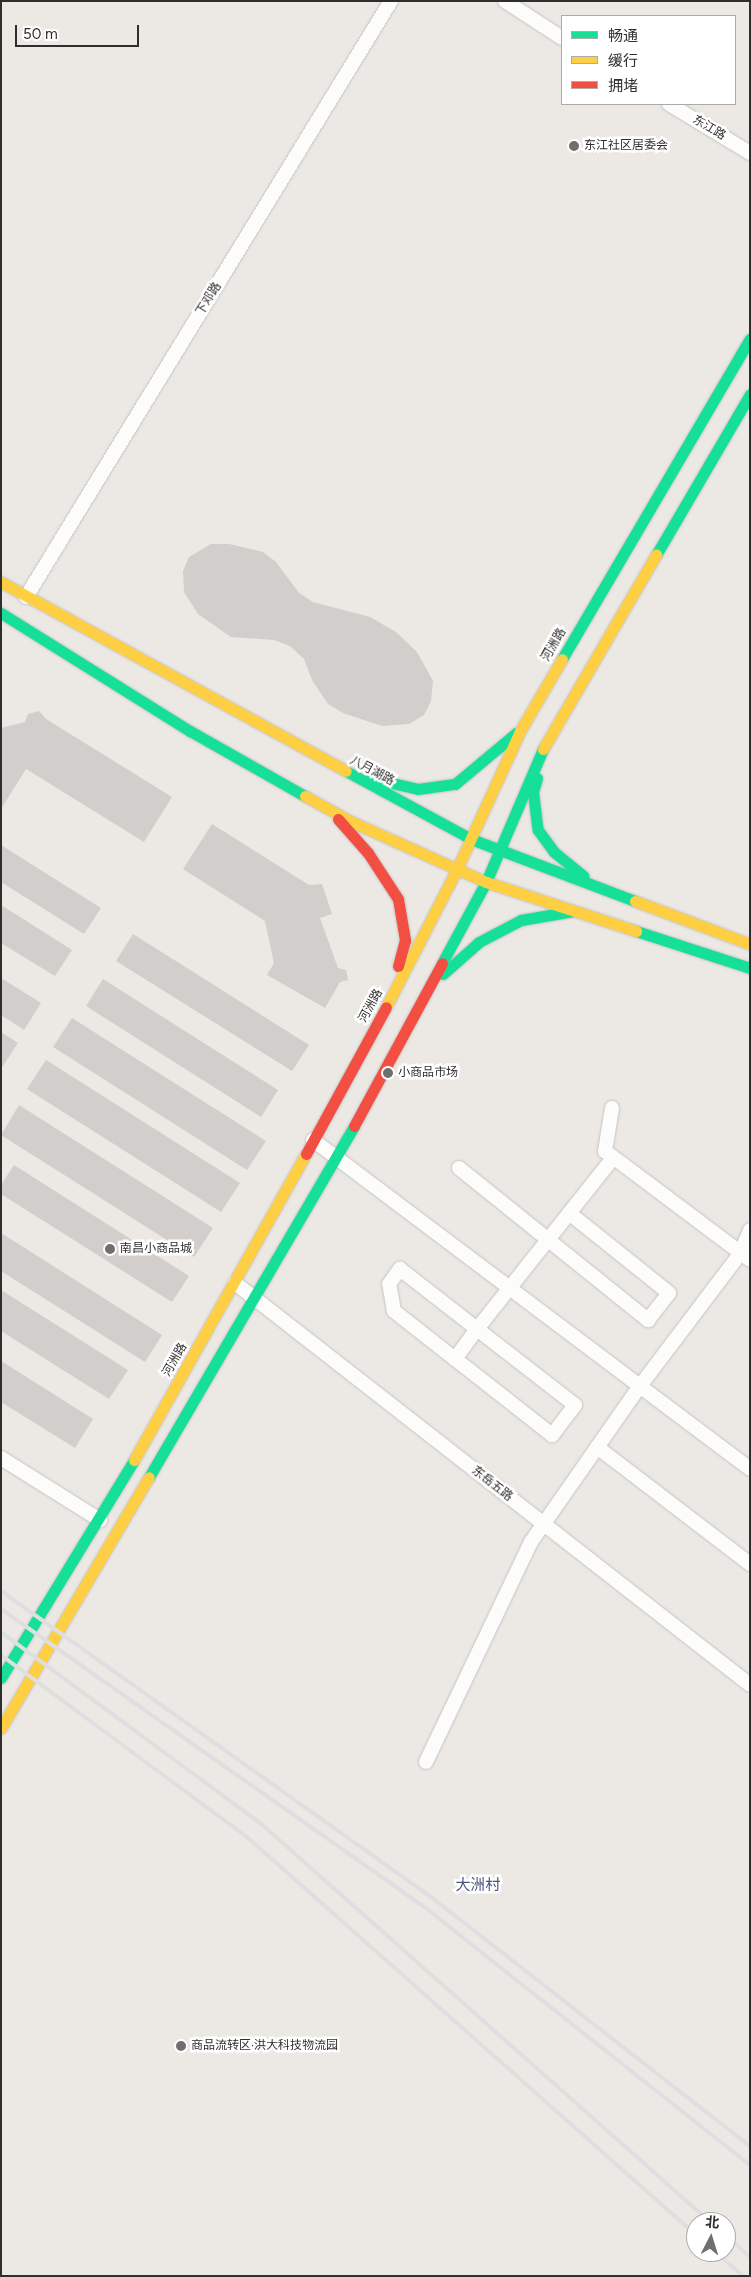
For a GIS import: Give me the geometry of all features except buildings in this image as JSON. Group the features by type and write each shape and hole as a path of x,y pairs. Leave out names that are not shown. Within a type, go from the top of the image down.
{"main road":[{"name":"河洲路","path":"1,1678 100,1520 235,1283 390,1000 471,839 520,730 750,339"},
{"path":"1,1728 256,1299 337,1158 486,882 544,746 750,394"},
{"name":"八月湖路","path":"1,582 342,771 471,839 750,944"},
{"path":"1,614 190,731 330,810 456,870 486,882 750,968"},
{"path":"342,771 418,789 455,784 520,730"},
{"path":"544,746 533,792 538,830 554,852 597,887"},
{"path":"330,810 368,853 398,899 405,940 390,1000"},
{"path":"424,996 454,961 479,942 522,920 575,911"}],"street":[{"name":"下邓路","path":"26,597 391,1"},
{"path":"504,1 561,37"},
{"name":"东江路","path":"671,105 750,153"},
{"path":"612,1108 605,1151 745,1257"},
{"path":"313,1140 750,1469"},
{"path":"455,1359 613,1158"},
{"path":"459,1168 648,1320 669,1294 569,1213"},
{"path":"426,1762 531,1542 640,1386 745,1257 750,1230"},
{"path":"400,1269 478,1329 575,1405 552,1435 394,1311 389,1284 400,1269"},
{"name":"东岳五路","path":"235,1283 750,1685"},
{"path":"597,1448 750,1564"},
{"path":"1,1458 100,1520"}],"railway":[{"path":"1,1591 431,1897 750,2146"},
{"path":"1,1609 423,1906 750,2165"},
{"path":"1,1632 259,1822 699,2212"},
{"path":"1,1655 247,1837 686,2226"},
{"path":"736,2245 750,2257"},
{"path":"727,2262 743,2276"}],"traffic: fast":[{"path":"562,659 750,339"},
{"path":"656,555 750,394"},
{"path":"1,613 190,731 305,796"},
{"path":"370,778 418,789 455,784 516,733"},
{"path":"442,963 486,882 543,749"},
{"path":"346,771 471,839 635,901"},
{"path":"537,778 533,792 538,830 554,852 584,876"},
{"path":"443,974 479,942 521,920 573,911"},
{"path":"636,931 750,968"},
{"path":"149,1477 354,1126"},
{"path":"1,1678 134,1460"}],"traffic: slow":[{"path":"543,749 656,555"},
{"path":"1,582 346,771"},
{"path":"386,1007 456,871 520,731 562,659"},
{"path":"305,796 350,821 486,882 636,931"},
{"path":"635,901 750,944"},
{"path":"134,1460 306,1154"},
{"path":"1,1728 149,1477"}],"traffic: jam":[{"path":"338,819 368,853 398,899 405,940 398,966"},
{"path":"354,1126 442,963"},
{"path":"306,1154 386,1007"}],"place":[{"name":"东江社区居委会","path":"574,146"},
{"name":"小商品市场","path":"388,1073"},
{"name":"南昌小商品城","path":"110,1249"},
{"name":"商品流转区·洪大科技物流园","path":"181,2046"}],"district":[{"name":"大洲村","path":"478,1886"}]}
